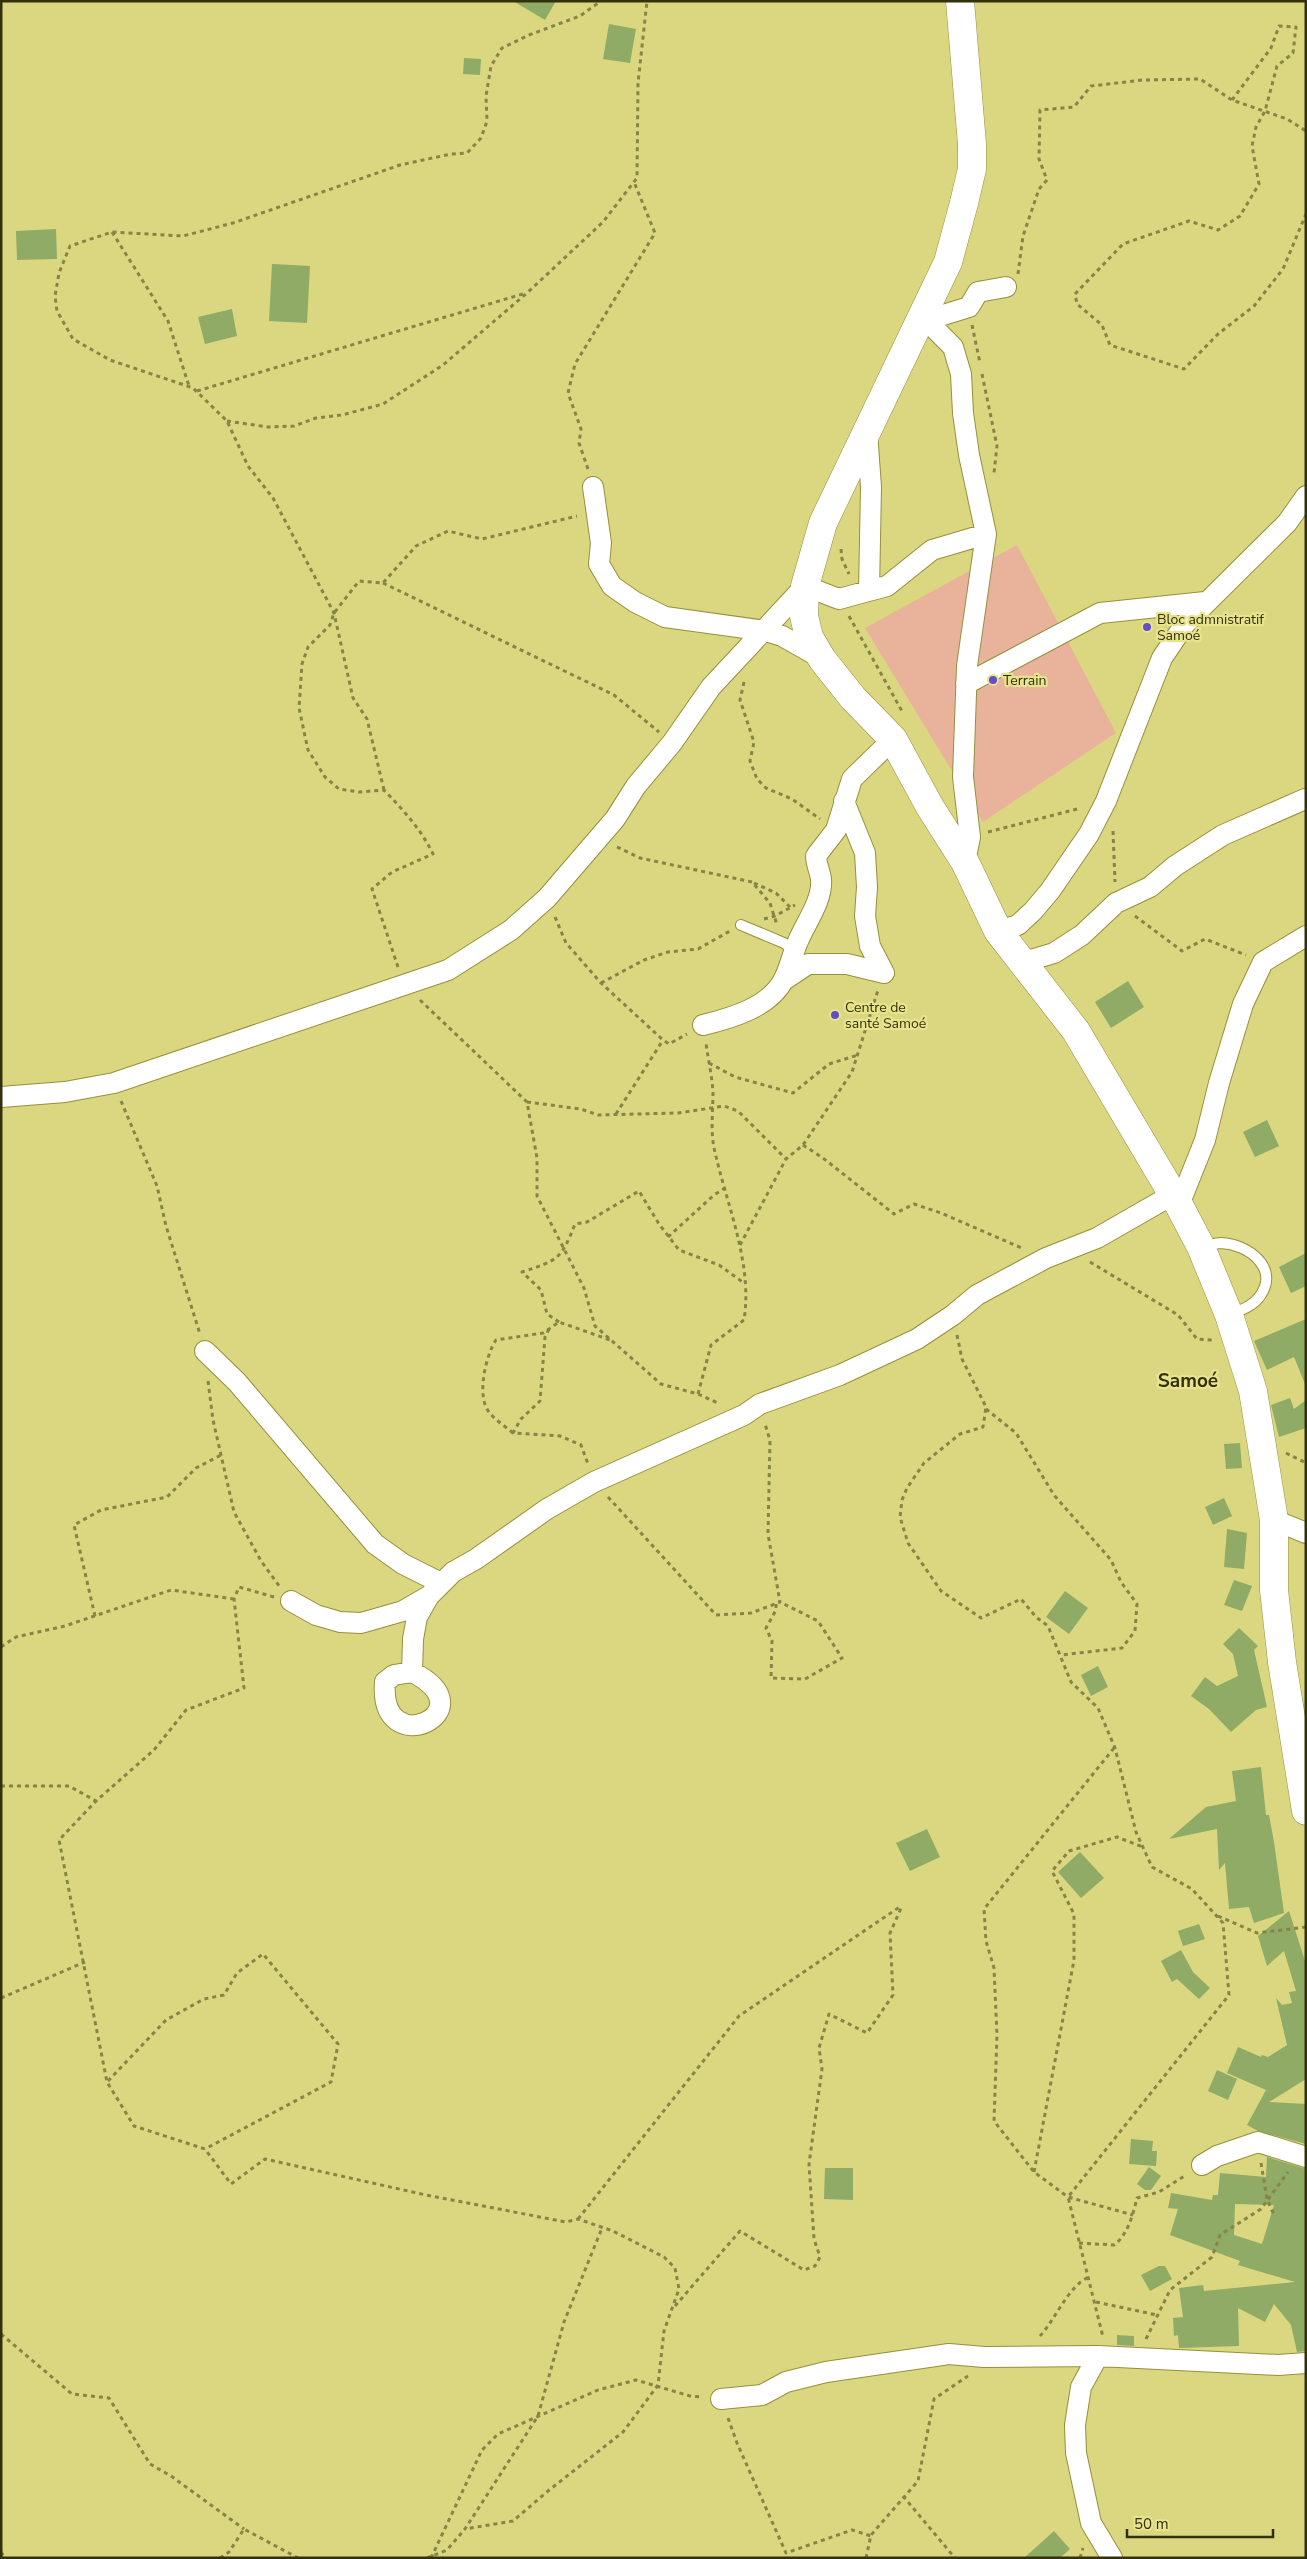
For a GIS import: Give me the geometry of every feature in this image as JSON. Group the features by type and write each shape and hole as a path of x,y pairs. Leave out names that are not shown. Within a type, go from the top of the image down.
{"main road":[{"path":"960,1 971,109 972,169 948,262 925,318 823,523 805,586 804,616 809,637 822,658 853,698 899,729 930,807 968,850 998,931 1024,962 1079,1037 1176,1200 1201,1247 1230,1315 1253,1391 1274,1520 1274,1590 1281,1653 1306,1811"}],"street":[{"path":"925,318 969,307 978,292 1006,287"},
{"path":"925,318 953,346 961,374 963,413 969,455 986,534 967,666 963,777 968,850"},
{"path":"864,592 871,487 867,432"},
{"path":"594,487 601,543 599,564 612,586 635,602 665,617 766,630 782,636 822,658"},
{"path":"998,931 1018,924 1050,891 1089,834 1106,801 1162,658 1185,624 1205,602 1287,523 1306,496"},
{"path":"1,1098 65,1092 114,1083 448,970 511,930 547,898 615,819 636,786 672,743 711,688 805,586 839,599 887,586 932,550 986,534"},
{"path":"966,684 1100,613 1205,602"},
{"path":"784,980 789,946 805,924 820,892 821,878 816,856 836,830 852,779 899,729"},
{"path":"1024,962 1054,953 1082,935 1116,903 1150,887 1174,866 1223,835 1305,799"},
{"path":"844,801 865,854 867,886 865,916 870,946 884,973"},
{"path":"412,1672 413,1639 417,1616 435,1590 453,1572 476,1559 547,1509 594,1482 752,1409 840,1375 916,1339 954,1315 977,1295 1046,1258 1097,1238 1176,1200 1205,1140 1219,1083 1243,1004 1263,962 1306,936"},
{"path":"703,1025 750,1010 767,998 784,980 808,964 847,964 884,973"},
{"path":"205,1351 237,1382 375,1544 435,1590"},
{"path":"1274,1520 1306,1533"},
{"path":"291,1601 316,1615 340,1622 361,1623 403,1611 435,1590"},
{"path":"1202,2165 1217,2156 1258,2142 1302,2155"},
{"path":"721,2399 762,2395 786,2382 836,2371 949,2354 984,2357 1102,2356 1278,2365 1306,2363"},
{"path":"1102,2356 1081,2387 1075,2425 1076,2453 1092,2523 1112,2558"}],"lane":[{"path":"741,925 789,946"},
{"path":"1201,1247 1222,1243 1245,1249 1258,1257 1266,1271 1266,1286 1259,1297 1249,1306 1230,1315"}],"path":[{"path":"601,1 580,16 529,35 502,48 491,66 486,96 487,120 481,138 467,153 451,154 400,165 252,217 183,236 112,232 70,246 59,273 55,296 57,311 73,338 88,349 110,360 189,387 196,391 227,421 248,466 273,498 334,613 353,698 367,719 384,790 409,816 425,838 433,854 392,872 372,889 404,986 436,1013 527,1102 581,1109 598,1114 678,1113 724,1106 738,1111 786,1159"},
{"path":"227,421 268,427 294,426 316,418 342,415 383,404 443,365 527,293 603,222 637,178 638,83 647,1"},
{"path":"1232,100 1271,48 1279,26 1296,27 1293,53 1277,66 1265,111 1256,127 1252,146 1259,184 1240,216 1218,230 1189,221 1123,244 1076,294 1077,304 1102,325 1110,345 1184,369 1218,334 1254,306 1283,269 1306,214"},
{"path":"1006,287 1020,272 1023,236 1039,189 1047,180 1039,159 1040,110 1074,107 1091,86 1142,80 1200,79 1232,100 1287,119 1306,131"},
{"path":"594,487 579,444 581,429 568,393 575,364 655,233 634,182"},
{"path":"112,232 168,321 189,387"},
{"path":"196,391 527,293"},
{"path":"969,307 997,446 994,475"},
{"path":"383,583 416,546 448,531 482,539 598,511"},
{"path":"841,541 842,559 864,592 849,616 899,729"},
{"path":"384,790 359,792 339,789 325,777 308,750 299,708 302,664 308,647 330,625 334,613 359,581 383,583 614,695 672,743"},
{"path":"748,650 749,658 740,700 754,742 750,761 757,779 766,788 792,799 836,830"},
{"path":"968,850 1106,801"},
{"path":"1113,822 1116,903 1182,950 1205,938 1263,962"},
{"path":"598,838 640,858 752,882 776,892 805,924"},
{"path":"752,882 770,903 789,946"},
{"path":"602,983 644,960 668,952 698,948 741,925 775,916 820,892"},
{"path":"547,898 566,943 602,983 663,1040 669,1044 703,1025 713,1091 711,1108 714,1151 740,1245 744,1283 744,1320 711,1344 698,1394"},
{"path":"740,1245 786,1159 803,1145 852,1072 884,973"},
{"path":"616,1114 663,1040"},
{"path":"708,1062 735,1078 793,1093 829,1064 858,1054"},
{"path":"527,1102 537,1158 537,1196 584,1288 595,1326 661,1384 752,1409 770,1440 768,1534 780,1602"},
{"path":"803,1145 823,1158 894,1214 914,1204 941,1213 1046,1258"},
{"path":"668,1236 714,1195 725,1188"},
{"path":"611,1340 559,1322 547,1314 541,1290 522,1272 552,1262 564,1251 575,1224 587,1222 639,1191 679,1250 719,1265 744,1283"},
{"path":"1073,1247 1090,1262 1178,1315 1197,1339 1237,1341"},
{"path":"954,1315 962,1359 986,1408 1016,1433 1054,1495 1111,1560 1121,1582 1136,1604 1135,1631 1122,1648 1060,1655"},
{"path":"559,1322 543,1333 496,1340 488,1351 483,1391 487,1410 512,1433 560,1436 580,1445 594,1482 716,1615 751,1614 780,1602"},
{"path":"512,1433 521,1418 540,1401 546,1337 549,1329"},
{"path":"986,1408 983,1427 960,1434 924,1464 907,1488 902,1500 900,1517 908,1543 941,1591 981,1618 1021,1599 1036,1617 1048,1626 1071,1682 1098,1708 1115,1748 1136,1832 1152,1867 1192,1888 1223,1923 1230,1995 1068,2197"},
{"path":"95,1616 74,1525 102,1510 167,1497 196,1468 222,1454"},
{"path":"291,1601 239,1587 234,1599 244,1688 186,1710 154,1750 96,1801 59,1840 85,1962 107,2082 134,2126 206,2149 231,2184 265,2159 566,2222 578,2219 664,2257 676,2268 679,2289 664,2331 658,2385 623,2432 548,2490 513,2521 465,2529"},
{"path":"1,1647 16,1637 65,1626 171,1590 234,1599"},
{"path":"776,1604 776,1610 766,1628 772,1641 770,1678 805,1679 842,1658 818,1622 780,1602"},
{"path":"1115,1748 984,1909 986,1941 994,1968 997,2035 994,2121 1034,2172 1068,2197 1133,2214"},
{"path":"1,1786 69,1786 96,1801"},
{"path":"1034,2172 1074,1960 1074,1914 1052,1871 1068,1851 1117,1837 1143,1847"},
{"path":"578,2219 739,2016 902,1906 890,1933 893,1995 867,2033 829,2014 819,2048 822,2069 809,2164 814,2239 820,2257 815,2266 804,2270 740,2231 674,2307"},
{"path":"1216,1916 1257,1933 1306,1927"},
{"path":"107,2082 166,2020 204,1999 224,1995 236,1973 263,1954 338,2044 331,2082 206,2149"},
{"path":"1,1998 85,1962"},
{"path":"1258,2142 1268,2199 1274,2215"},
{"path":"1137,2358 1170,2290 1212,2257 1220,2236 1261,2209 1302,2155"},
{"path":"1079,2243 1114,2245 1122,2240 1133,2214 1137,2198 1159,2192 1202,2165"},
{"path":"1068,2197 1096,2302 1102,2356"},
{"path":"427,2558 447,2550 465,2529 538,2416 564,2322 602,2228"},
{"path":"1020,2357 1051,2324 1079,2281 1089,2277"},
{"path":"1096,2302 1158,2315"},
{"path":"1,2334 72,2394 109,2398 150,2464 171,2476 244,2528 298,2558"},
{"path":"866,2558 871,2536 903,2496 918,2481 934,2399 968,2376 984,2357"},
{"path":"432,2557 482,2450 498,2434 598,2390 636,2380 690,2396 721,2399 737,2444 786,2553 852,2530 871,2536"},
{"path":"903,2496 955,2558"},
{"path":"220,2558 229,2552 244,2528"},
{"path":"1,2552 5,2558"}],"shaded area":[{"name":"Terrain","path":"1017,545 1116,733 983,822 865,628"}],"building":[{"path":"513,1 556,1 545,20"},
{"path":"609,24 636,29 630,63 603,59"},
{"path":"464,58 481,59 480,75 463,74"},
{"path":"56,229 57,259 17,260 16,231"},
{"path":"272,264 310,266 307,323 269,321"},
{"path":"232,309 237,336 205,344 198,317"},
{"path":"1128,981 1144,1007 1111,1028 1095,1002"},
{"path":"1267,1120 1279,1146 1255,1157 1243,1132"},
{"path":"1306,1253 1306,1286 1291,1293 1279,1267"},
{"path":"1306,1319 1305,1384 1294,1357 1267,1370 1254,1341"},
{"path":"1290,1398 1294,1409 1306,1400 1306,1428 1279,1437 1271,1405"},
{"path":"1240,1443 1242,1468 1226,1469 1224,1444"},
{"path":"1224,1498 1232,1516 1213,1525 1205,1507"},
{"path":"1227,1529 1247,1533 1244,1569 1224,1567"},
{"path":"1234,1580 1252,1586 1242,1611 1224,1605"},
{"path":"1065,1591 1088,1608 1069,1634 1046,1617"},
{"path":"1239,1628 1258,1646 1254,1650 1267,1707 1256,1710 1231,1732 1209,1709 1191,1696 1205,1677 1217,1686 1238,1676 1233,1654 1223,1644"},
{"path":"1098,1666 1108,1687 1091,1696 1081,1675"},
{"path":"1261,1767 1266,1815 1269,1815 1274,1842 1284,1913 1254,1923 1249,1907 1229,1909 1225,1863 1219,1870 1217,1829 1169,1839 1206,1807 1236,1801 1232,1771"},
{"path":"927,1829 940,1857 910,1871 896,1843"},
{"path":"1080,1852 1104,1878 1081,1898 1058,1872"},
{"path":"1289,1911 1306,1964 1306,2079 1269,2102 1306,2104 1306,2144 1258,2131 1247,2125 1266,2090 1227,2073 1238,2047 1261,2057 1262,2055 1268,2057 1287,2045 1276,1998 1282,2005 1292,2003 1289,1992 1296,1991 1284,1951 1267,1966 1258,1936"},
{"path":"1199,1924 1205,1939 1183,1946 1178,1931"},
{"path":"1181,1950 1193,1972 1210,1988 1199,1999 1177,1979 1172,1982 1161,1961"},
{"path":"1217,2070 1237,2079 1228,2100 1208,2091"},
{"path":"1131,2139 1153,2141 1152,2151 1157,2151 1156,2166 1129,2164"},
{"path":"1267,2157 1306,2169 1306,2351 1297,2352 1291,2325 1274,2304 1265,2322 1238,2308 1239,2346 1179,2348 1178,2335 1174,2336 1173,2318 1183,2317 1179,2288 1203,2285 1204,2291 1295,2282 1238,2265 1240,2261 1170,2235 1178,2209 1168,2208 1171,2193 1212,2200 1213,2195 1218,2195 1220,2173 1266,2177","holes":["1235,2204 1274,2205 1262,2244 1234,2235"]},
{"path":"1149,2167 1161,2176 1151,2190 1145,2190 1137,2184"},
{"path":"825,2168 853,2168 853,2200 824,2199"},
{"path":"1159,2266 1165,2266 1172,2279 1150,2291 1141,2275"},
{"path":"1117,2335 1134,2336 1134,2346 1117,2345"},
{"path":"1054,2531 1070,2549 1060,2558 1024,2558"}],"place":[{"name":"Bloc admnistratif Samoé","path":"1147,627"},
{"name":"Terrain","path":"993,680"},
{"name":"Centre de santé Samoé","path":"835,1015"}],"district":[{"name":"Samoé","path":"1188,1381"}]}
